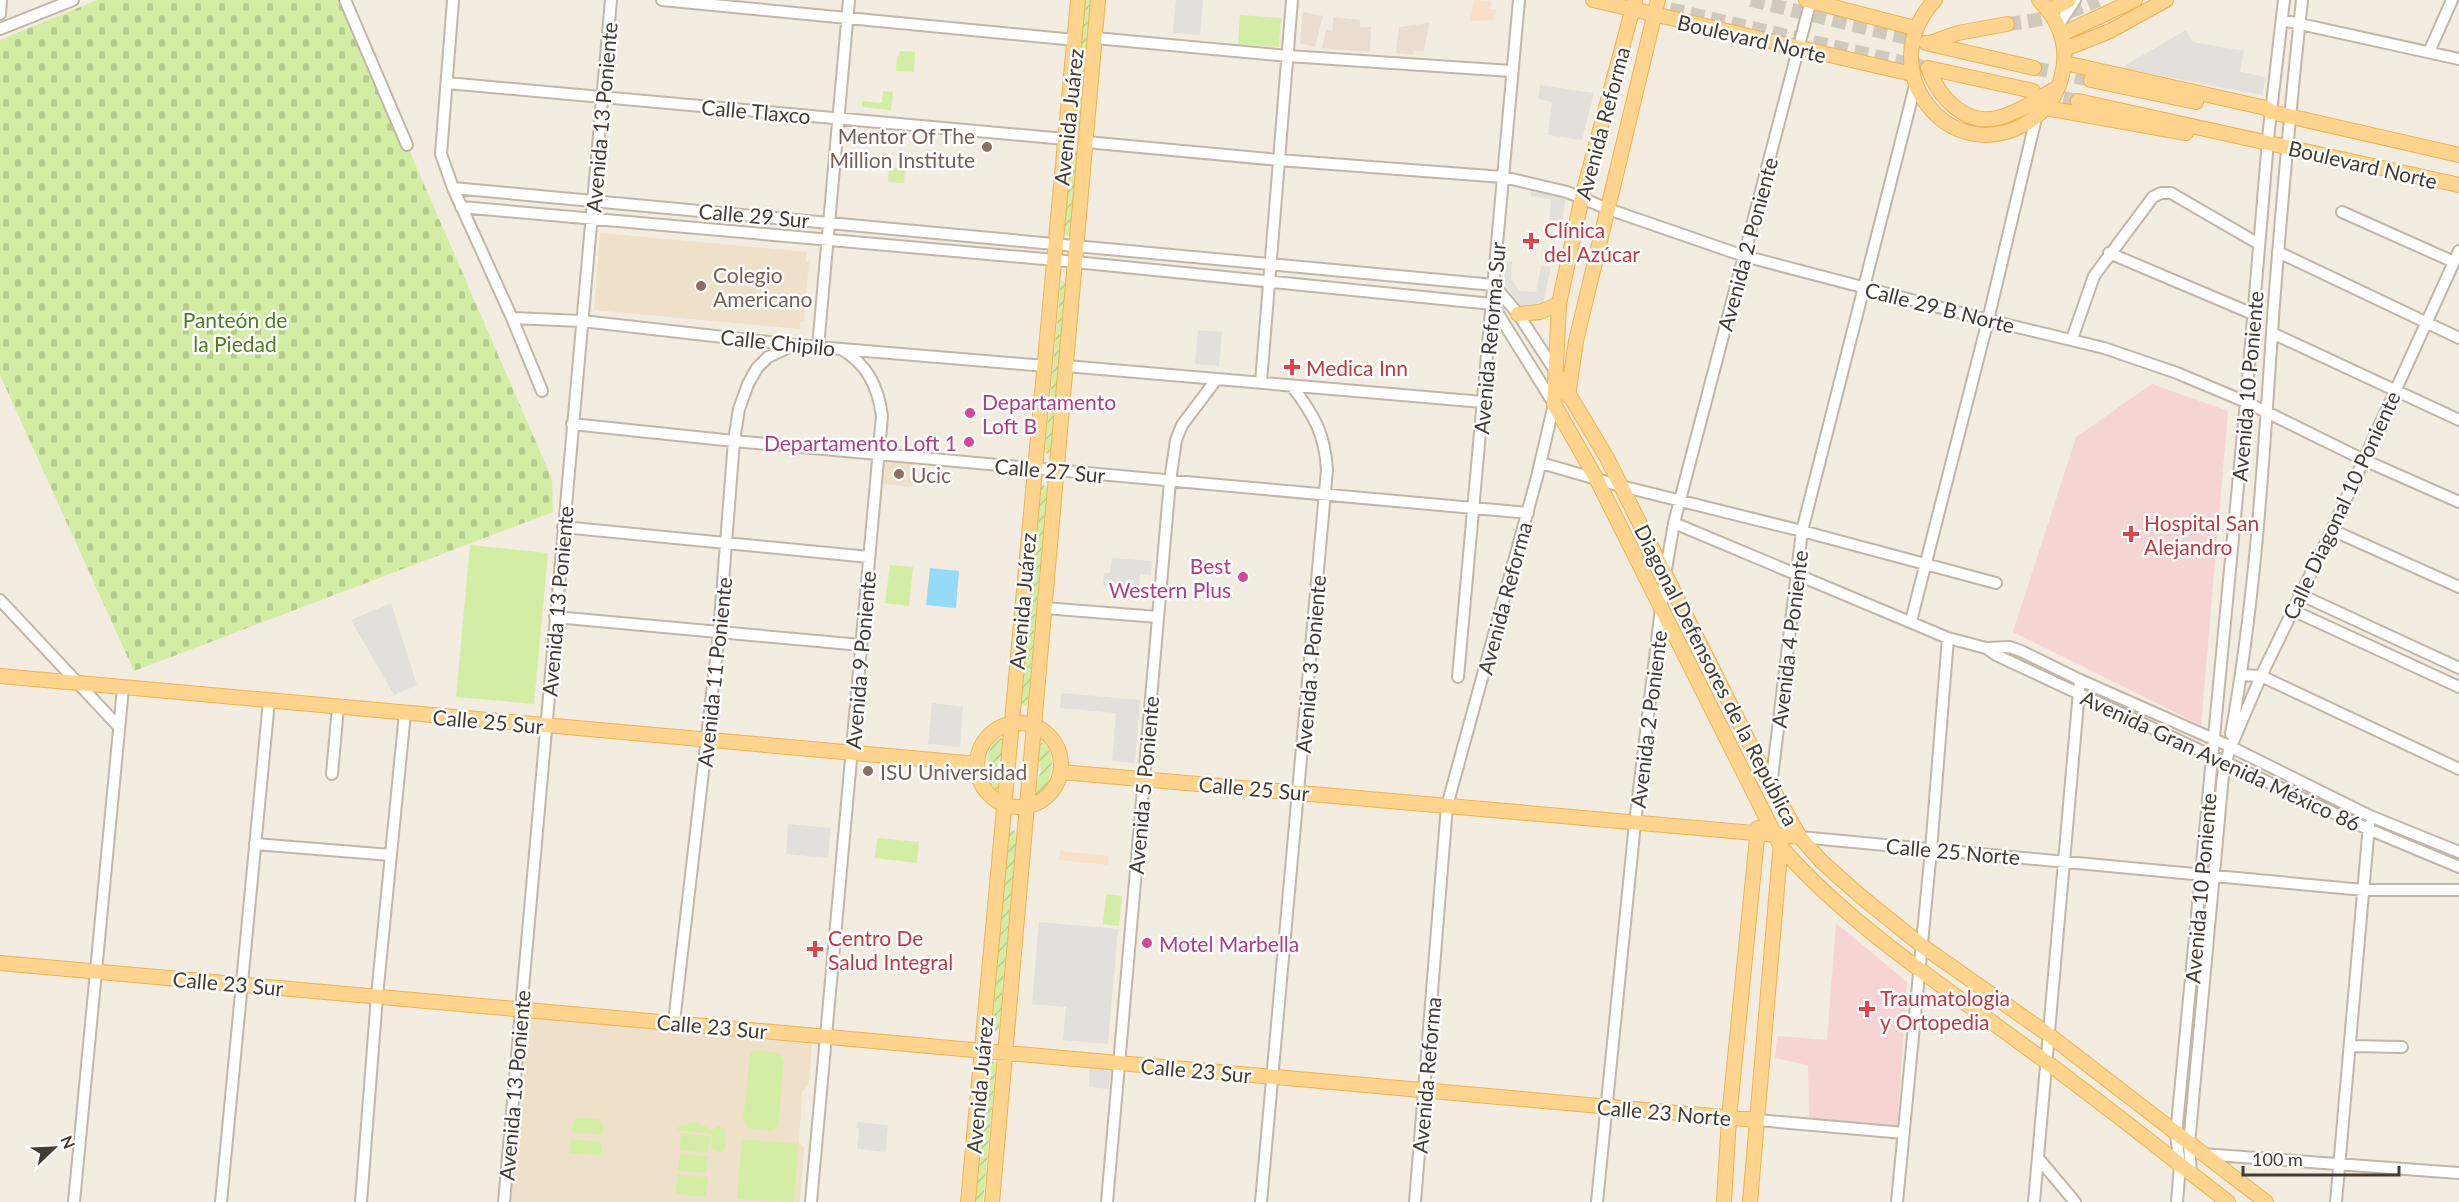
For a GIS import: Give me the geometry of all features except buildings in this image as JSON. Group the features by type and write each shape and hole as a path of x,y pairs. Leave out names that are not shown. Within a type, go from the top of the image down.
{"main road":[{"name":"Avenida Juárez","path":"968,1202 1078,0"},
{"name":"Avenida Juárez","path":"992,1202 1098,0"},
{"name":"Boulevard Norte","path":"1593,0 1634,5 1654,14 1913,80"},
{"name":"Avenida Reforma","path":"1566,422 1576,341 1658,0"},
{"path":"1809,0 1915,28"},
{"path":"1935,0 1924,11 1915,28 1910,59 1913,80 1927,106 1945,123 1967,132 1991,135 2015,130 2036,118 2046,108 2059,87 2065,63 2060,30 2049,11 2039,0"},
{"path":"2049,11 2069,0"},
{"path":"2060,30 2135,0"},
{"path":"2064,49 2110,31 2166,0"},
{"name":"Avenida Reforma","path":"1554,404 1559,304 1582,197 1634,5"},
{"path":"2007,24 1958,33 1928,43 2034,68"},
{"name":"Boulevard Norte","path":"2065,63 2266,108 2271,112"},
{"path":"2032,92 1928,68 1934,83 1945,99 1960,112 1978,118 1998,118 2014,112 2059,87"},
{"name":"Boulevard Norte","path":"2091,80 2248,113 2271,112 2459,155"},
{"name":"Boulevard Norte","path":"2078,101 2459,185"},
{"name":"Boulevard Norte","path":"2046,108 2219,138 2268,142"},
{"path":"1518,314 1540,312 1559,304"},
{"name":"Diagonal Defensores de la República","path":"1554,369 1621,486 1771,786 1800,837 1821,861 1922,945 2049,1035 2266,1202"},
{"name":"Diagonal Defensores de la República","path":"1554,404 1597,480 1779,840 1818,886 1919,969 2047,1062 2228,1202"},
{"name":"Calle 25 Sur","path":"0,676 977,764"},
{"path":"1011,723 1034,726 1052,739 1061,760 1061,772 1052,792 1043,800 1027,807 1004,805 984,789 978,777 978,753 991,733 1011,723"},
{"name":"Calle 25 Sur","path":"1061,772 1446,806"},
{"name":"Avenida 4 Poniente","path":"1724,1202 1729,1118 1757,835 1771,786"},
{"name":"Calle 25 Norte","path":"1446,806 1757,835 1779,840 1800,837"},
{"path":"1750,1202 1779,840 1786,814"},
{"name":"Calle 23 Sur","path":"0,963 1425,1090"},
{"name":"Calle 23 Norte","path":"1425,1090 1757,1120"}],"street":[{"path":"0,14 1,0"},
{"path":"0,29 73,0"},
{"path":"345,0 407,145"},
{"path":"453,0 441,154 461,207 512,318 542,391"},
{"name":"Avenida 13 Poniente","path":"504,1202 611,0"},
{"path":"662,0 1075,40"},
{"path":"818,347 849,0"},
{"path":"1261,382 1292,0"},
{"name":"Avenida Reforma Sur","path":"1458,677 1519,0"},
{"name":"Avenida 2 Poniente","path":"1597,1202 1635,823 1665,575 1674,523 1809,0"},
{"path":"2060,30 2074,0"},
{"name":"Avenida 10 Poniente","path":"2186,1170 2176,1135 2212,738 2246,402 2268,142 2284,0"},
{"name":"Avenida 10 Poniente","path":"2230,746 2254,562 2268,412 2287,146 2302,0"},
{"path":"2429,52 2452,0"},
{"path":"2282,20 2459,59"},
{"path":"1095,38 1288,56 1511,71"},
{"name":"Avenida 4 Poniente","path":"1771,786 1802,531 1913,80"},
{"name":"Calle Tlaxco","path":"447,83 1065,140"},
{"path":"1911,621 1988,320 2036,118"},
{"path":"1086,142 1503,177 1582,197 1608,209"},
{"name":"Calle 29 Sur","path":"453,188 1494,285"},
{"path":"2072,339 2094,276 2153,197 2161,193 2171,193 2259,244"},
{"name":"Calle 29 Sur","path":"461,207 1268,280 1492,304"},
{"name":"Calle 29 B Norte","path":"1608,209 1744,256 1988,320 2072,339 2177,373 2268,412 2364,460 2459,502"},
{"path":"2342,212 2454,262"},
{"name":"Calle Diagonal 10 Poniente","path":"2226,761 2230,746 2261,676 2332,530 2459,250"},
{"path":"2278,252 2459,338"},
{"path":"2109,253 2253,314"},
{"name":"Diagonal Defensores de la República","path":"1494,285 1518,314 1554,369"},
{"name":"Diagonal Defensores de la República","path":"1492,304 1554,404"},
{"name":"Calle Chipilo","path":"512,318 582,321 794,345 1045,366"},
{"path":"2272,333 2459,420"},
{"name":"Avenida 11 Poniente","path":"674,1022 719,633 734,441 739,409 748,384 757,369 768,357 794,345"},
{"name":"Avenida 9 Poniente","path":"811,1202 882,416 876,390 865,367 855,357 841,349"},
{"path":"1066,366 1483,402"},
{"name":"Avenida 5 Poniente","path":"1107,1202 1170,481 1176,440 1182,425 1216,380"},
{"name":"Avenida 3 Poniente","path":"1261,1202 1325,495 1326,450 1321,431 1292,386"},
{"name":"Avenida Reforma","path":"1415,1202 1446,806 1528,513 1554,404"},
{"name":"Calle 27 Sur","path":"572,424 734,441 1528,513"},
{"path":"1541,463 1597,480 1802,531 1996,583"},
{"name":"Avenida Gran Avenida México 86","path":"1674,523 1948,638 1986,648 2368,829 2459,867"},
{"path":"563,527 869,557"},
{"path":"2332,530 2459,587"},
{"path":"2299,594 2459,668"},
{"path":"0,600 119,728"},
{"path":"1044,608 1158,617"},
{"path":"2292,610 2459,687"},
{"path":"555,617 861,645"},
{"path":"1897,1202 1931,850 1948,638"},
{"name":"Avenida Gran Avenida México 86","path":"1986,648 1999,646 2021,651 2080,680 2230,746 2370,816 2459,852"},
{"path":"2241,675 2261,676 2459,769"},
{"path":"2034,1202 2080,680"},
{"path":"74,1202 123,688"},
{"path":"221,1202 269,701"},
{"path":"332,774 338,707"},
{"path":"361,1202 377,996 405,713"},
{"name":"Avenida 10 Poniente","path":"2177,1202 2186,1170 2189,1144 2213,876 2226,761"},
{"path":"2336,1202 2370,816"},
{"name":"Calle 25 Norte","path":"1800,837 2364,890 2459,890"},
{"path":"255,844 391,855"},
{"path":"2350,1046 2402,1047"},
{"name":"Calle 23 Norte","path":"1757,1120 1904,1133"},
{"path":"2202,1154 2459,1173"},
{"path":"2038,1158 2075,1202"}],"shaded area":[{"path":"1176,0 1203,0 1200,35 1173,33"},
{"path":"1474,0 1491,1 1490,9 1496,9 1495,20 1470,21"},
{"path":"1303,12 1323,16 1315,47 1300,43"},
{"path":"1334,17 1360,20 1360,27 1371,27 1370,52 1322,48 1326,29 1332,31"},
{"path":"1429,23 1424,51 1413,50 1414,55 1396,53 1399,27"},
{"path":"2186,30 2193,42 2244,51 2240,72 2266,77 2262,95 2121,68"},
{"path":"1540,85 1594,93 1582,140 1548,135 1552,102 1538,99"},
{"path":"1531,189 1566,192 1562,227 1549,226 1551,199 1531,196"},
{"name":"Colegio Americano","path":"600,233 807,252 806,261 809,262 804,322 800,322 800,329 594,310"},
{"path":"1507,261 1512,262 1511,279 1519,291 1536,292 1541,266 1551,267 1543,304 1523,310 1504,282"},
{"path":"1198,330 1222,332 1219,366 1195,364"},
{"name":"Hospital San Alejandro","path":"2152,384 2228,411 2201,725 2013,632 2076,437"},
{"name":"Ucic","path":"886,461 914,464 912,487 883,484"},
{"path":"1112,558 1152,561 1151,575 1140,574 1139,588 1103,585 1104,573 1110,573"},
{"path":"391,603 417,685 394,695 351,620"},
{"path":"1061,693 1140,700 1135,763 1112,761 1116,713 1060,708"},
{"path":"932,703 963,707 960,747 928,744"},
{"path":"788,824 831,828 828,858 786,854"},
{"path":"1060,851 1109,856 1108,865 1059,860"},
{"path":"1039,922 1118,929 1108,1044 1063,1040 1066,1007 1032,1004"},
{"name":"Traumatologia y Ortopedia","path":"1836,923 1907,982 1897,1129 1809,1122 1808,1065 1775,1058 1777,1036 1827,1040"},
{"path":"530,1015 812,1041 809,1085 802,1091 799,1142 804,1147 800,1202 510,1202"},
{"path":"1090,1065 1111,1066 1109,1089 1089,1087"},
{"path":"857,1122 888,1125 886,1152 857,1149 859,1128 856,1128"}],"green space":[{"name":"Panteón de la Piedad","path":"97,0 344,0 552,479 553,512 134,671 0,375 0,40"},
{"path":"1084,0 1092,0 1080,129 1076,132 1073,129"},
{"path":"1240,15 1281,18 1279,47 1238,44"},
{"path":"900,51 915,52 914,72 896,71 897,56"},
{"path":"883,91 893,92 891,110 862,107 862,101 882,103"},
{"path":"1075,147 1078,151 1071,233 1068,236 1064,233 1071,150"},
{"path":"889,167 905,169 904,183 888,182"},
{"path":"1061,280 1066,283 1052,452 1048,454 1045,452"},
{"path":"1044,485 1047,488 1028,703 1025,706 1021,703 1040,487"},
{"path":"470,545 548,553 534,704 456,697"},
{"path":"890,565 913,567 909,606 885,603"},
{"path":"999,738 1002,738 1005,743 997,767 1002,789 999,793 992,792 987,763 990,750"},
{"path":"1042,742 1047,747 1052,760 1043,795 1037,798 1033,793 1041,771 1037,747"},
{"path":"1014,830 1017,834 999,1029 995,1032 992,1028 1009,833"},
{"path":"877,838 919,842 917,863 875,858"},
{"path":"1106,894 1122,896 1119,926 1103,924"},
{"path":"755,1050 779,1053 784,1060 778,1126 771,1131 749,1128 743,1122 750,1054"},
{"path":"993,1061 996,1064 983,1202 976,1202 989,1063"},
{"path":"578,1118 599,1119 604,1125 603,1135 572,1132 573,1121"},
{"path":"695,1122 712,1130 719,1126 726,1130 725,1150 721,1152 711,1148 712,1134 677,1130 679,1126"},
{"path":"681,1133 710,1136 708,1153 680,1150"},
{"path":"571,1139 601,1142 601,1155 570,1153"},
{"path":"742,1139 798,1144 794,1202 737,1199"},
{"path":"680,1154 708,1156 706,1173 678,1171"},
{"path":"677,1175 708,1177 706,1197 676,1194"}],"water":[{"path":"930,568 959,571 956,608 926,605"}],"tunnel":[{"path":"1629,0 1923,67"},
{"path":"1751,0 1924,42"},
{"path":"2007,24 2054,16 2098,0"},
{"path":"2034,68 2091,80"},
{"path":"2043,94 2078,101"}],"place":[{"name":"Mentor Of The Million Institute","path":"987,147"},
{"name":"Clínica del Azúcar","path":"1531,241"},
{"name":"Colegio Americano","path":"701,286"},
{"name":"Medica Inn","path":"1292,367"},
{"name":"Departamento Loft B","path":"970,413"},
{"name":"Departamento Loft 1","path":"969,442"},
{"name":"Ucic","path":"899,474"},
{"name":"Hospital San Alejandro","path":"2131,534"},
{"name":"Best Western Plus","path":"1243,577"},
{"name":"ISU Universidad","path":"868,771"},
{"name":"Motel Marbella","path":"1147,943"},
{"name":"Centro De Salud Integral","path":"815,949"},
{"name":"Traumatologia y Ortopedia","path":"1867,1009"}]}
